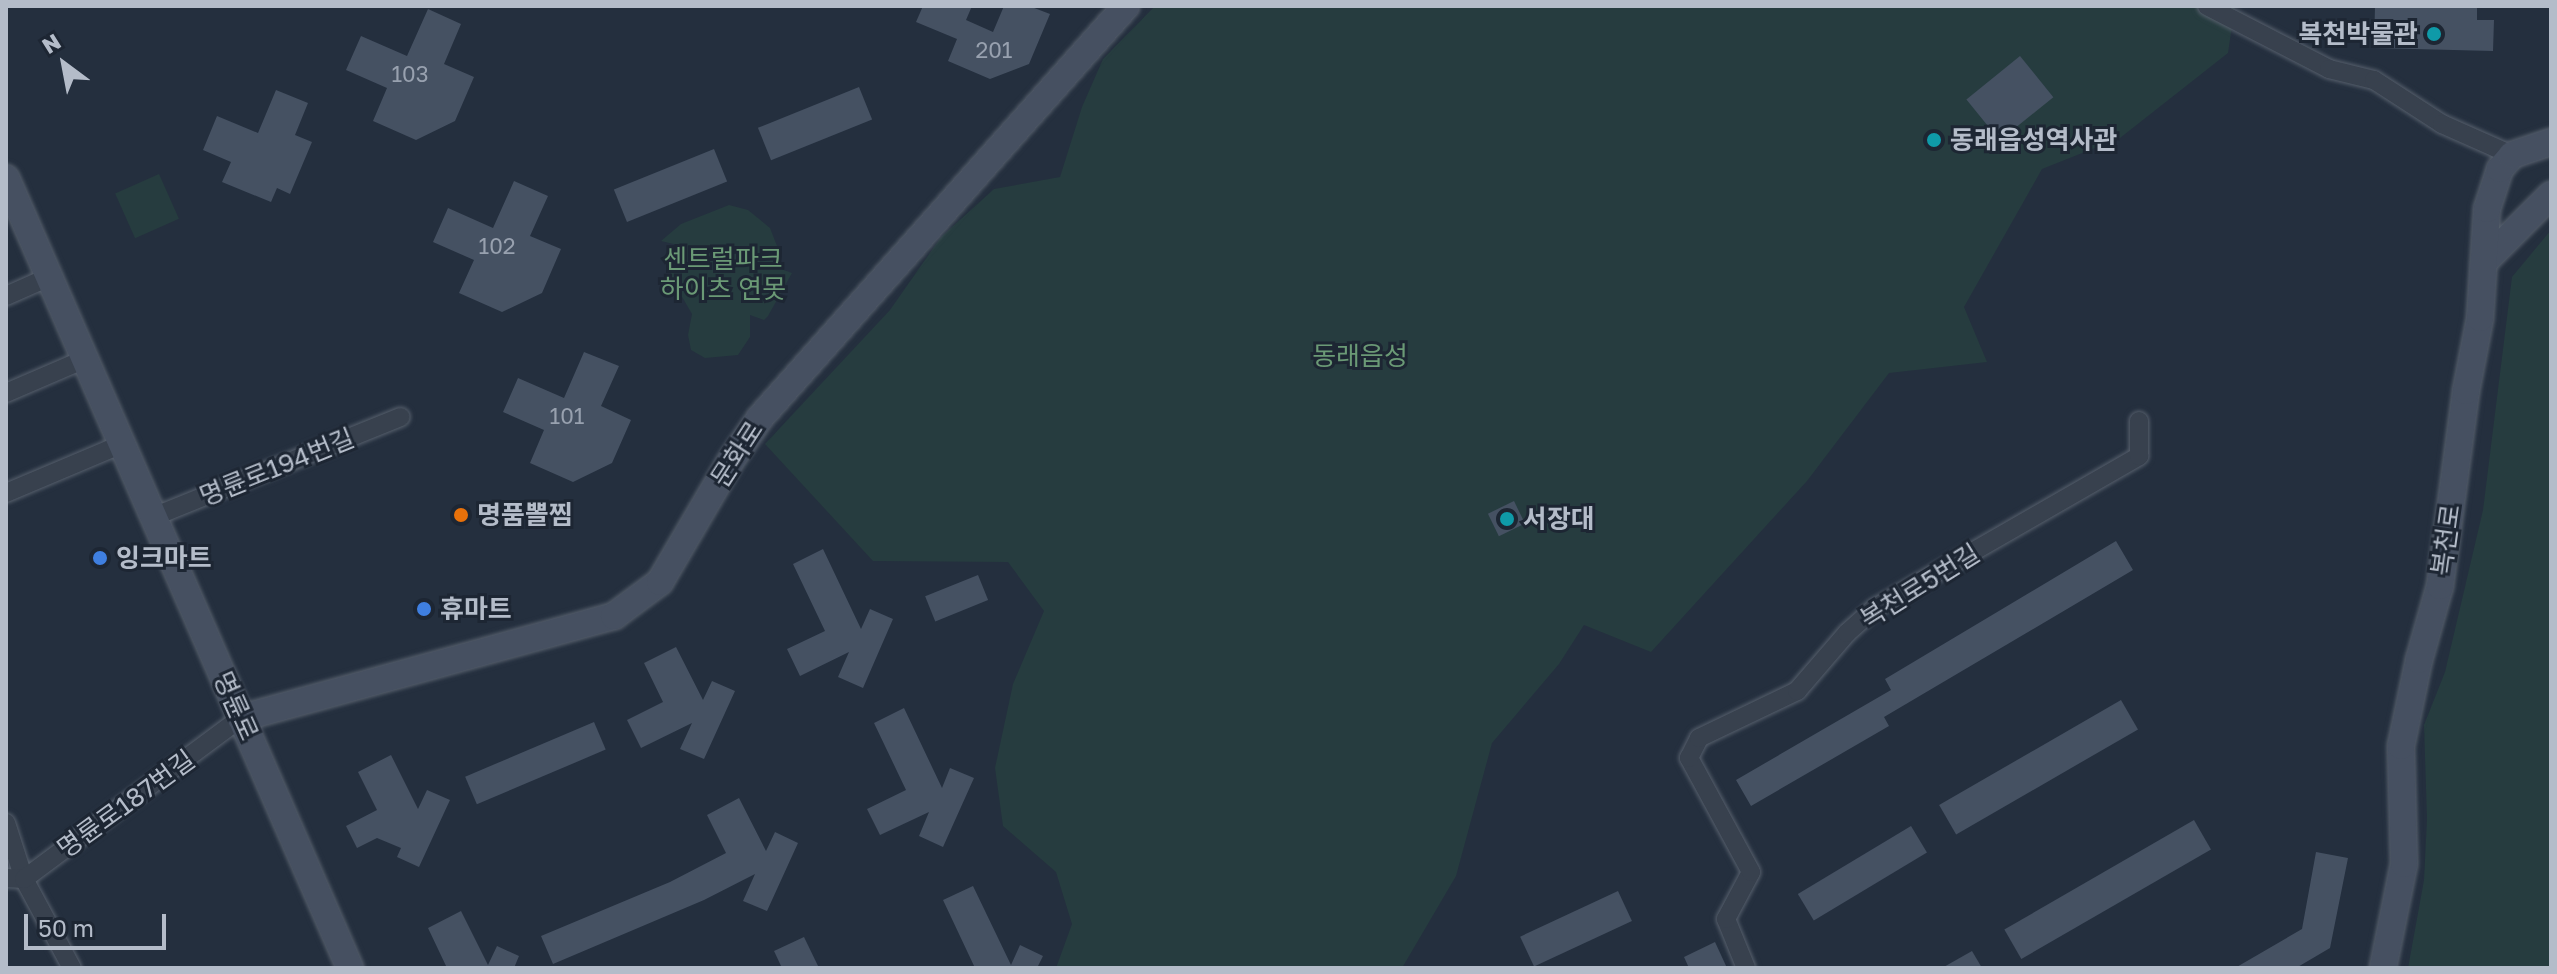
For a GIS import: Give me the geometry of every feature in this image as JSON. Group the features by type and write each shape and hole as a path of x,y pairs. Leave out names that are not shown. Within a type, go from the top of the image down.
{"street":[{"name":"문화로","path":"241,718 614,616 660,582 730,462 760,418 1126,6"},
{"path":"2207,6 2329,69 2374,80 2442,124 2512,155 2551,142"},
{"name":"복천로","path":"2383,968 2404,864 2401,746 2419,660 2440,586 2466,391 2480,318 2492,188 2500,169 2512,155"},
{"name":"명륜로","path":"8,186 350,968"},
{"path":"2484,262 2551,195"},
{"path":"6,296 49,277"},
{"path":"6,393 85,359"},
{"name":"명륜로194번길","path":"153,517 401,417"},
{"name":"복천로5번길","path":"1746,968 1726,919 1751,872 1689,758 1699,738 1797,691 1847,633 1875,608 2139,456 2139,421"},
{"path":"6,493 122,444"},
{"name":"명륜로187번길","path":"15,878 241,718"},
{"path":"6,823 15,878 72,968"}],"green space":[{"name":"동래읍성","path":"1155,6 2235,6 2228,53 2120,138 2042,169 1964,307 1987,362 1889,373 1807,481 1651,652 1584,625 1559,664 1492,743 1456,876 1402,968 1056,968 1072,924 1056,872 1003,826 995,768 1013,684 1044,611 1008,562 873,561 765,444 890,310 941,237 994,189 1060,177 1082,107 1103,59"},
{"path":"159,174 179,219 135,238 115,194"},
{"name":"센트럴파크 하이츠 연못","path":"729,205 748,210 770,228 779,251 777,262 770,265 792,273 764,320 750,315 750,337 738,355 705,358 691,350 688,335 692,314 670,276 682,246 661,241 681,224"},
{"path":"2551,230 2551,968 2408,968 2424,880 2427,819 2424,725 2445,672 2483,510 2512,277"}],"building":[{"path":"923,6 972,6 966,20 993,32 1004,6 1029,6 1050,14 1029,64 990,79 948,61 957,39 916,22"},
{"name":"복천박물관","path":"2375,6 2477,6 2477,20 2494,20 2493,51 2374,48"},
{"path":"428,9 461,24 444,64 474,77 455,121 416,140 373,121 387,88 346,70 361,36 407,56"},
{"path":"2020,56 2053,97 2000,141 1966,99"},
{"path":"859,87 872,119 771,160 758,128"},
{"path":"276,90 308,103 295,135 312,142 290,194 277,188 271,202 222,182 231,162 203,150 217,116 258,133"},
{"path":"714,149 727,181 627,222 614,189"},
{"path":"514,181 548,196 530,236 561,249 542,293 502,312 459,293 474,260 433,242 448,208 493,228"},
{"path":"584,352 619,366 601,406 631,420 612,463 573,482 530,463 544,430 503,412 518,378 564,398"},
{"name":"서장대","path":"1514,501 1525,523 1499,536 1488,514"},
{"path":"2116,541 2133,570 1884,717 1889,726 1751,806 1736,780 1891,690 1885,679"},
{"path":"823,549 861,629 870,609 893,619 863,688 838,677 849,652 800,676 787,649 825,631 793,564"},
{"path":"978,575 988,600 935,621 925,596"},
{"path":"676,647 703,700 712,681 735,691 704,759 680,749 692,723 641,748 627,720 663,702 644,663"},
{"path":"2121,700 2138,729 1956,834 1939,805"},
{"path":"904,708 942,788 950,768 974,778 943,847 919,836 929,812 880,835 867,809 906,790 874,723"},
{"path":"594,722 606,750 477,804 465,777"},
{"path":"391,755 418,809 427,790 450,800 419,867 397,857 401,848 377,838 357,848 346,826 377,810 358,772"},
{"path":"739,798 766,851 775,832 798,843 767,911 743,901 755,874 704,900 553,964 541,936 670,882 726,853 707,815"},
{"path":"2194,820 2211,849 2021,959 2004,930"},
{"path":"1911,826 1927,853 1814,921 1798,894"},
{"path":"2316,852 2348,858 2330,948 2296,968 2235,968 2302,929"},
{"path":"973,886 1011,965 1020,945 1043,956 1037,968 975,968 943,900"},
{"path":"1618,891 1632,921 1534,967 1520,937"},
{"path":"461,911 488,965 497,946 519,956 514,968 447,968 428,928"},
{"path":"804,937 819,968 782,968 774,951"},
{"path":"1715,942 1727,968 1689,968 1684,957"},
{"path":"1972,951 1982,968 1942,968"}],"place":[{"name":"복천박물관","path":"2434,34"},
{"name":"동래읍성역사관","path":"1934,140"},
{"name":"명품뽈찜","path":"461,515"},
{"name":"서장대","path":"1507,519"},
{"name":"잉크마트","path":"100,558"},
{"name":"휴마트","path":"424,609"}]}
